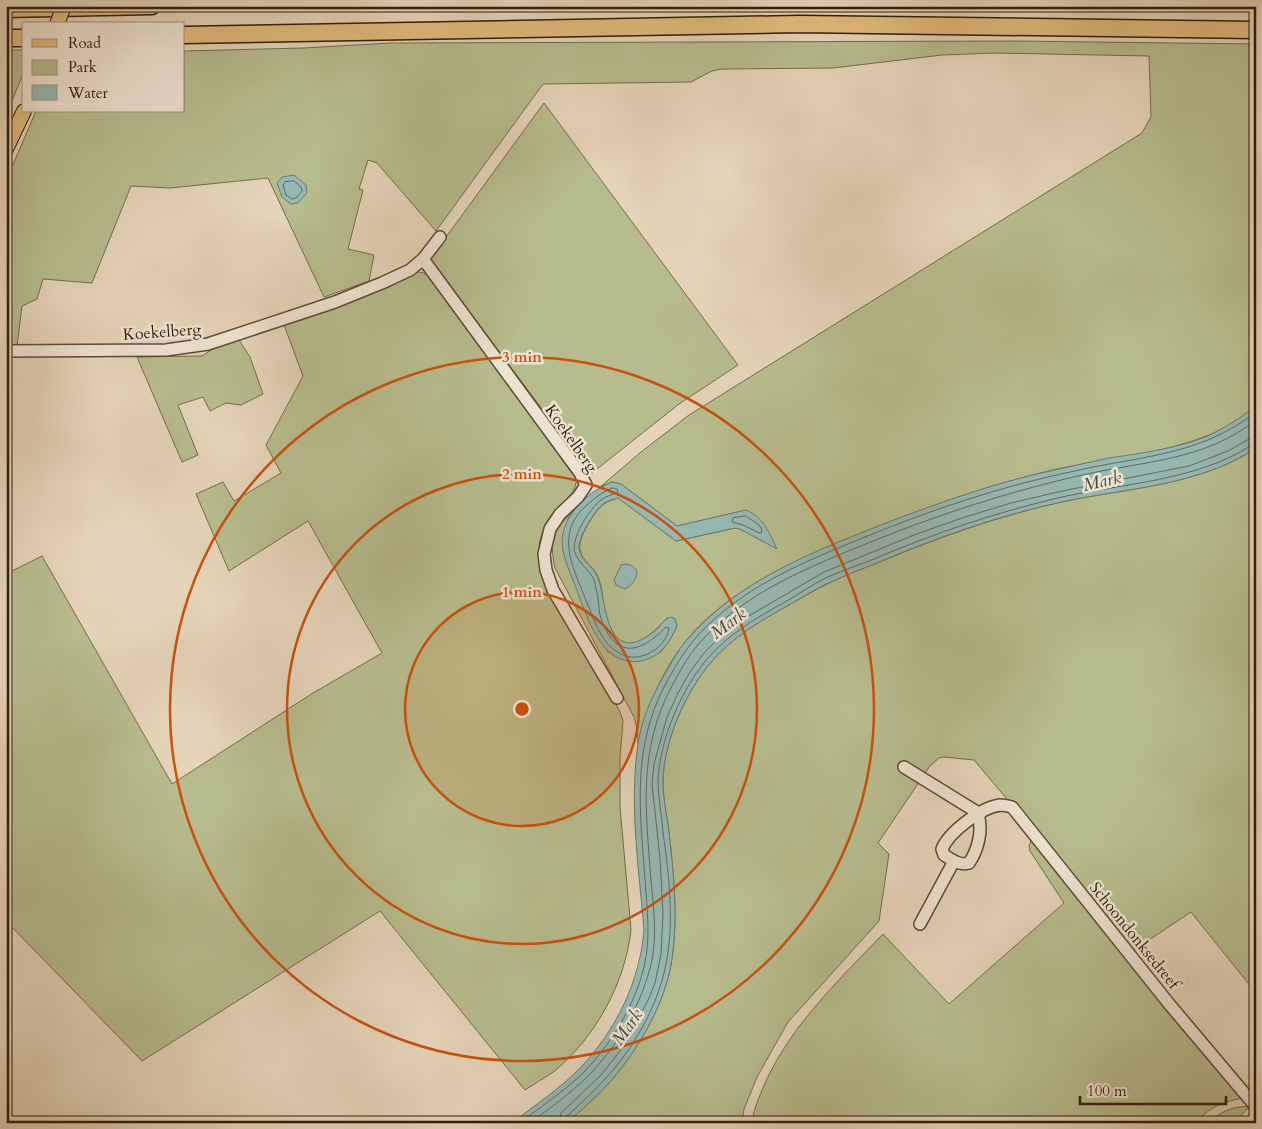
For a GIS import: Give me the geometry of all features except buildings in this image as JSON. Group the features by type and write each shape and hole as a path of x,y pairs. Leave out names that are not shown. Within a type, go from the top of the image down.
{"highway":[{"path":"6,9 152,6"},
{"path":"185,35 799,24 1256,30"},
{"path":"6,38 22,38"}],"main road":[{"path":"58,22 64,6"},
{"path":"6,149 24,112"}],"street":[{"name":"Koekelberg","path":"6,350 166,350 208,344 335,302 410,270 422,260 440,236"},
{"name":"Koekelberg","path":"422,260 580,472 586,484 578,497 560,514 550,529 544,554 545,562 554,590 617,698"},
{"path":"904,766 979,814 980,820 978,844 973,857 969,863 964,865 954,861 920,924"},
{"name":"Schoondonksedreef","path":"954,861 942,852 944,845 955,830 979,814 1000,805 1012,807 1170,1006 1256,1107"}],"green space":[{"path":"1015,41 1256,44 1256,406 1228,426 1180,445 1057,469 937,504 818,551 769,575 723,605 703,622 685,642 662,677 638,743 634,717 555,568 552,548 553,540 555,533 564,520 578,506 568,518 563,550 596,634 608,652 621,659 661,652 677,626 675,619 667,618 649,636 632,643 624,642 610,628 604,610 602,589 598,578 580,550 584,532 600,507 618,498 676,541 735,528 776,548 738,512 677,526 621,484 612,482 600,487 689,415 1142,133 1151,117 1149,56 995,53 942,55 833,68 722,69 712,71 691,82 543,84 436,231 377,163 368,160 359,189 363,190 348,249 374,255 369,281 324,297 268,178 170,188 131,186 92,283 43,279 37,299 22,306 17,346 6,346 6,181 36,112 185,112 185,51 303,48 391,43"},
{"path":"6,50 22,50 22,76 6,116"},
{"path":"544,103 738,365 679,404 592,473 589,472 430,259"},
{"path":"418,272 424,273 429,277 576,478 571,494 552,515 546,525 539,545 539,554 543,571 620,712 623,721 620,758 620,807 631,930 622,970 605,1009 581,1044 552,1073 525,1090 380,911 142,1061 6,921 6,574 42,556 172,784 313,693 382,653 308,521 229,571 196,494 223,482 234,501 281,473 266,445 303,376 284,325 387,288"},
{"path":"239,340 250,357 263,394 241,405 226,403 210,411 203,397 178,405 198,455 182,462 137,357 202,356 214,348"},
{"path":"1256,448 1256,993 1191,912 1134,950 974,760 944,757 939,758 930,766 878,843 889,854 879,921 788,1022 757,1077 744,1109 742,1123 567,1123 606,1087 621,1069 647,1028 666,985 673,953 675,901 673,866 664,801 664,767 672,734 685,702 702,673 720,652 757,624 837,579 927,543 995,520 1066,501 1188,478 1235,460"},
{"path":"1031,841 1243,1098 1217,1106 1194,1123 752,1123 762,1090 785,1046 831,988 883,934 949,1004 1064,903 1030,851"},
{"path":"1250,1106 1234,1123 1207,1123 1227,1110"}],"water":[{"path":"294,175 306,185 307,193 298,203 291,204 282,197 277,183 282,177"},
{"name":"Mark","path":"1256,406 1256,448 1235,460 1212,470 1164,484 1066,501 1017,513 923,544 820,587 757,624 720,652 702,673 685,702 672,734 664,767 663,782 674,884 675,918 673,953 661,1000 639,1042 621,1069 601,1092 567,1123 512,1123 565,1082 594,1053 615,1021 632,986 642,949 644,930 634,790 639,735 650,702 662,679 680,649 707,619 730,600 779,570 832,545 886,523 1008,481 1102,460 1161,450 1191,442 1225,427"},
{"path":"612,482 621,484 677,526 746,510 762,521 777,549 735,528 676,541 618,498 604,503 587,524 579,544 579,549 582,557 598,578 607,616 614,634 620,640 632,643 648,636 672,617 675,619 677,626 671,638 659,653 641,661 627,661 616,656 598,638 585,612 562,547 566,524 575,509 596,490"},
{"path":"621,565 631,565 637,575 633,582 625,589 616,585 614,580"}]}
